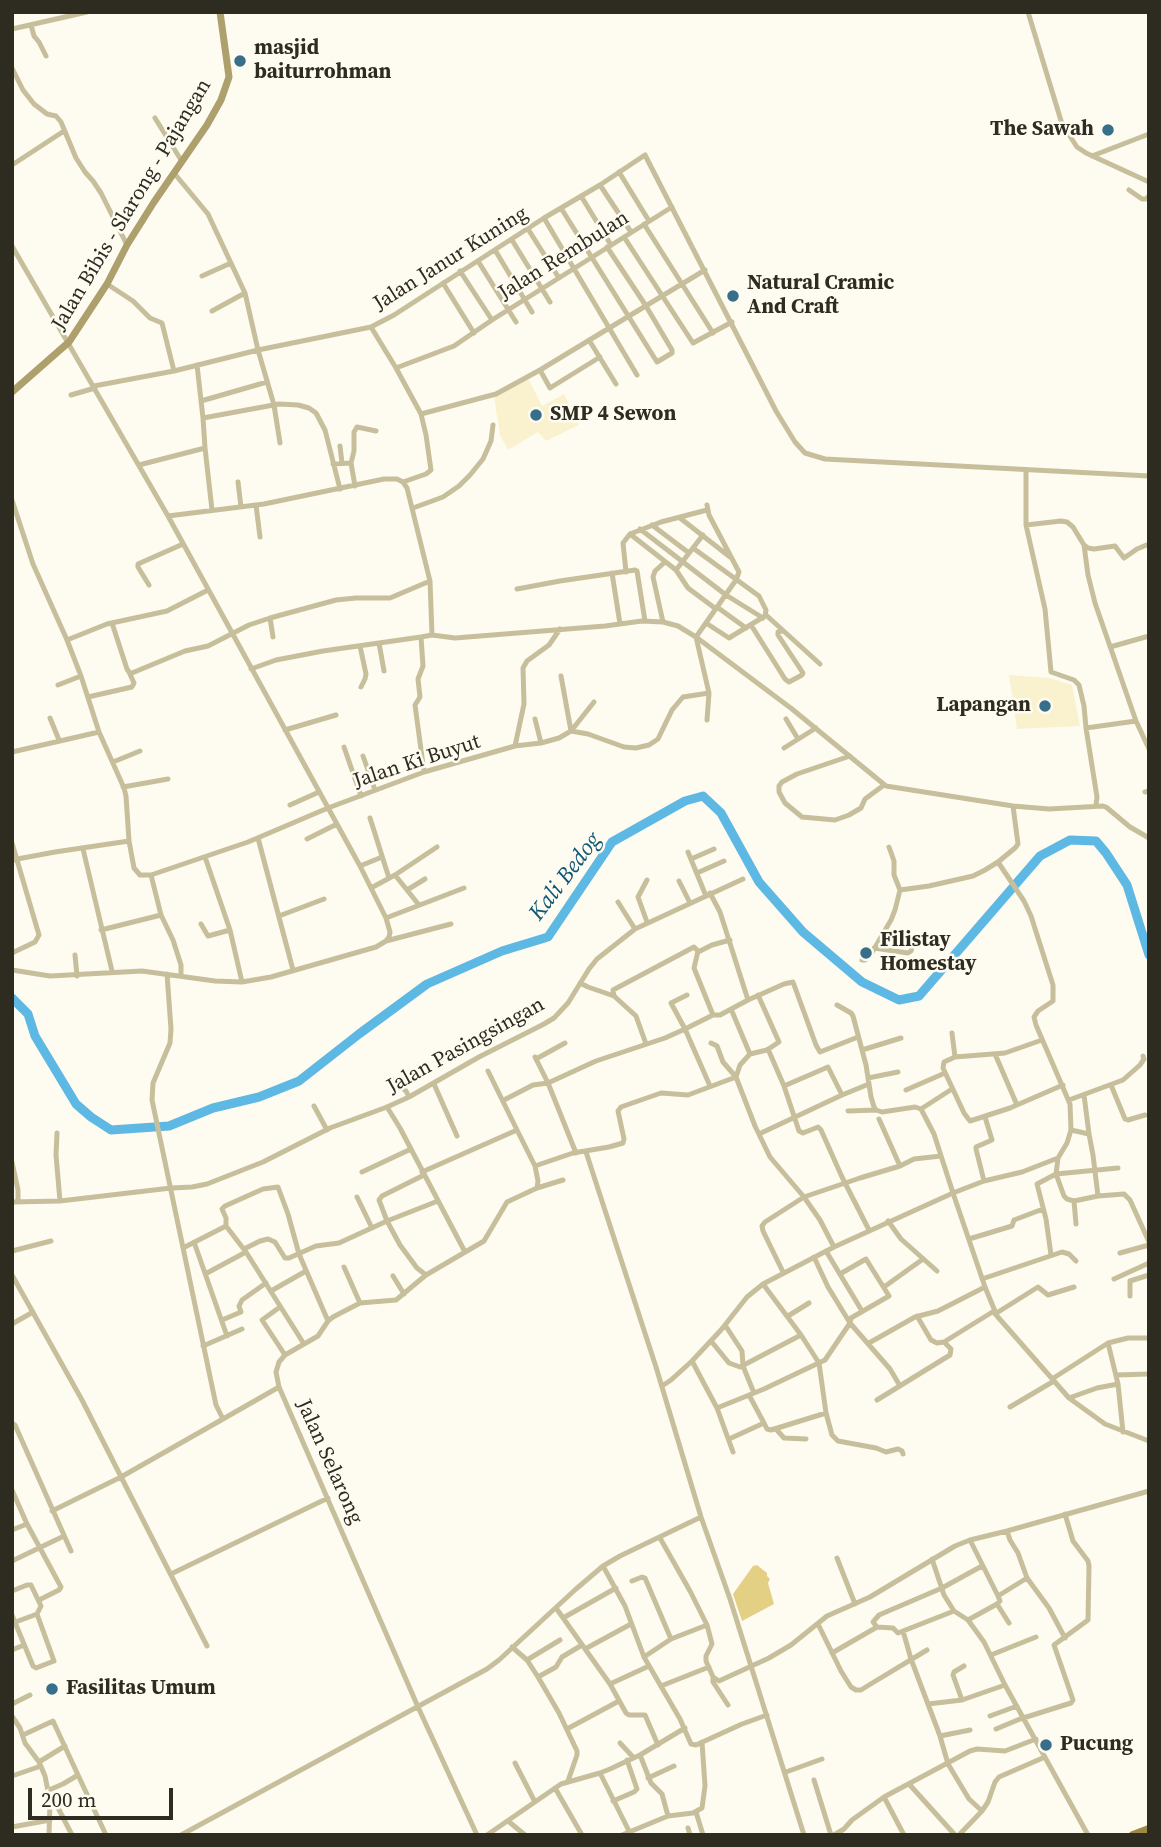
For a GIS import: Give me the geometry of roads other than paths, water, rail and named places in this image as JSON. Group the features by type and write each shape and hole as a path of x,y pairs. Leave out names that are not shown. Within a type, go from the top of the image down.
{"main road":[{"name":"Jalan Bibis - Slarong - Pajangan","path":"12,392 69,342 226,90 229,77 220,12"},
{"path":"1133,1835 1149,1829"}],"street":[{"path":"12,29 68,14 87,12"},
{"path":"1028,12 1062,124 1077,147 1149,182"},
{"path":"32,25 34,36 46,56"},
{"path":"12,68 36,107 61,122 85,172 101,193 127,245"},
{"path":"155,118 181,160"},
{"path":"12,165 64,131"},
{"path":"1092,156 1149,134"},
{"name":"Jalan Janur Kuning","path":"71,396 94,387 371,327 645,155 672,206"},
{"path":"618,172 713,333"},
{"path":"174,173 208,214 245,293 274,405 280,443"},
{"path":"600,185 631,232"},
{"path":"1129,190 1142,199 1149,197"},
{"path":"561,208 656,362 672,353 581,196"},
{"path":"672,206 776,411 795,443 805,453 825,458 1149,477"},
{"name":"Jalan Rembulan","path":"396,368 454,346 672,206"},
{"path":"544,218 637,375"},
{"path":"528,229 559,278"},
{"path":"624,237 694,343 732,322"},
{"path":"512,240 550,302"},
{"path":"12,246 168,516 360,866 386,918 390,932 386,941"},
{"path":"495,250 532,312"},
{"path":"478,261 516,322"},
{"path":"202,276 231,263"},
{"path":"421,414 491,396 540,370 705,270"},
{"path":"460,271 492,320"},
{"path":"443,283 472,334"},
{"path":"107,284 133,301 150,318 162,323 174,371"},
{"path":"212,311 245,293"},
{"path":"168,516 256,505 390,478 404,482 426,474 430,470 421,414 371,327"},
{"path":"589,340 617,384"},
{"path":"540,370 550,388 600,358"},
{"path":"197,365 212,510"},
{"path":"201,401 267,382"},
{"path":"203,418 274,405 298,405 312,410 325,430 340,489"},
{"path":"413,508 443,497 470,475 483,459 494,425"},
{"path":"355,486 351,463 355,429 376,431"},
{"path":"340,446 342,463"},
{"path":"139,465 205,448"},
{"path":"333,464 351,463"},
{"path":"1026,470 1026,526 1045,610 1051,672 1078,683 1084,706 1096,805"},
{"path":"237,482 240,507"},
{"path":"404,482 413,508 430,581 432,635"},
{"path":"12,500 33,564 66,640 99,732 124,787 129,841 136,872 145,876 151,875 161,915 181,965 181,976"},
{"path":"256,505 260,537"},
{"path":"626,572 623,543 630,534 707,508 712,523 739,571 736,580 696,637 709,693 707,720"},
{"path":"696,513 712,523"},
{"path":"680,518 733,559"},
{"path":"1026,526 1067,522 1084,545 1088,575 1110,648 1128,701 1149,749"},
{"path":"652,526 759,596 765,606 764,616"},
{"path":"640,530 726,594 764,616 820,664"},
{"path":"630,534 676,570 688,588 716,608 749,626 789,682 803,674 778,635 778,632 782,631"},
{"path":"676,570 703,535"},
{"path":"149,585 138,564 183,544"},
{"path":"1084,545 1094,549 1115,546 1124,558 1149,544"},
{"path":"663,622 653,577 655,571 665,562"},
{"path":"517,589 559,580 635,570 645,621"},
{"path":"612,573 620,624"},
{"path":"129,673 185,651 208,646 270,618 336,600 390,598 430,581"},
{"path":"66,640 112,623 167,611 208,590"},
{"path":"706,623 729,638 764,616"},
{"path":"270,618 273,637"},
{"path":"251,669 276,660 323,651 432,635 455,638 645,621 663,622 678,626 696,637 816,728 884,785 1013,806 1049,809 1096,805 1106,807"},
{"path":"88,697 132,687 134,683 112,623"},
{"path":"515,746 524,704 523,668 527,661 549,645 561,629"},
{"path":"1110,648 1149,636"},
{"path":"421,637 423,666 418,679 420,697 415,705 424,772"},
{"path":"379,643 384,671"},
{"path":"360,646 366,674 361,687"},
{"path":"58,685 80,676"},
{"path":"561,676 571,731"},
{"path":"571,731 624,747 649,745 658,739 672,709 683,697 709,693"},
{"path":"571,731 594,702"},
{"path":"285,730 336,715"},
{"path":"50,718 59,740"},
{"path":"535,719 541,743"},
{"path":"786,719 798,739"},
{"path":"1086,728 1136,721"},
{"path":"784,748 816,728"},
{"name":"Jalan Ki Buyut","path":"151,875 258,838 424,772 515,746 559,738 571,731"},
{"path":"12,752 99,732"},
{"path":"344,747 361,796"},
{"path":"113,762 140,751"},
{"path":"363,756 375,790"},
{"path":"850,756 797,774 782,782 779,792 785,803 802,817 835,820 849,816 861,808 865,799 884,785"},
{"path":"124,787 168,779"},
{"path":"290,805 319,792"},
{"path":"1097,797 1130,827 1149,838"},
{"path":"900,890 972,876 998,862 1018,844 1013,806"},
{"path":"370,818 382,857 392,876 419,905"},
{"path":"307,839 337,824"},
{"path":"258,838 293,970"},
{"path":"15,860 129,841"},
{"path":"12,843 39,935 35,942 12,953"},
{"path":"371,888 437,847"},
{"path":"862,960 867,959 891,920 900,890 894,875 890,847"},
{"path":"83,849 112,971"},
{"path":"714,849 690,855 730,940 748,1000"},
{"path":"205,857 230,930 242,982"},
{"path":"360,866 382,857"},
{"path":"697,873 724,860"},
{"path":"998,862 1024,901 1041,944 1054,993 1051,1002 1035,1014 1036,1025 1069,1100 1071,1130 1066,1147 1058,1158 1056,1174 1067,1199 1074,1201 1121,1194 1130,1200 1149,1243 1119,1253"},
{"path":"407,890 425,879"},
{"name":"Jalan Pasingsingan","path":"15,1202 60,1201 200,1186 263,1162 352,1119 389,1111 410,1097 436,1088 554,1017 583,985 597,959 635,929 743,879"},
{"path":"647,880 638,897 647,922"},
{"path":"679,881 690,903"},
{"path":"386,918 464,888"},
{"path":"279,916 324,899"},
{"path":"618,902 635,929"},
{"path":"101,930 161,915"},
{"path":"201,924 208,936 230,930"},
{"path":"12,970 50,976 142,971 231,983 242,982 271,977 451,924"},
{"path":"713,1015 693,967 698,952 730,940"},
{"path":"874,948 908,953 913,944"},
{"path":"614,996 612,992 615,988 654,967 694,947 698,952"},
{"path":"75,955 76,976"},
{"path":"167,974 171,1029 166,1054 152,1088 152,1100 216,1405 223,1419"},
{"path":"503,1100 533,1084 548,1083 606,1057 685,1029 791,982 816,1045 842,1094"},
{"path":"583,985 614,996 635,1013 646,1044"},
{"path":"687,995 671,1003 710,1086"},
{"path":"736,1077 740,1065 750,1054 768,1049 779,1041 758,995"},
{"path":"837,1005 852,1014 876,1110"},
{"path":"731,1009 750,1054"},
{"path":"952,1033 955,1056"},
{"path":"820,1052 858,1037"},
{"path":"862,1050 901,1038"},
{"path":"1042,1040 995,1054 955,1056 943,1064 945,1073 967,1119 975,1120 1063,1085"},
{"path":"711,1043 718,1047 723,1062 736,1077 759,1134 775,1164 804,1197 834,1247"},
{"path":"565,1044 536,1058 576,1153"},
{"path":"768,1049 798,1128 801,1133 816,1127 821,1130 869,1230"},
{"path":"995,1054 1017,1105"},
{"path":"1069,1100 1123,1080 1142,1063 1143,1056"},
{"path":"784,1086 828,1067"},
{"path":"488,1072 535,1166 537,1188"},
{"path":"759,1134 869,1081 898,1072"},
{"path":"906,1090 945,1073"},
{"path":"535,1166 576,1153 623,1143 618,1111 621,1107 661,1093 688,1095 736,1077"},
{"path":"392,1079 410,1097"},
{"path":"1111,1084 1125,1119 1145,1115"},
{"path":"436,1088 457,1136"},
{"path":"921,1109 952,1089"},
{"path":"1084,1095 1098,1196"},
{"path":"314,1106 327,1130"},
{"path":"848,1111 882,1112 915,1107 921,1109 934,1134 995,1312 1069,1398 1105,1424 1148,1439"},
{"path":"389,1111 465,1252"},
{"path":"984,1181 976,1147 992,1140 985,1117"},
{"path":"879,1119 900,1166"},
{"path":"426,1275 409,1259 387,1221 379,1203 380,1198 423,1173 517,1130"},
{"path":"1071,1130 1088,1134"},
{"path":"57,1133 60,1201"},
{"path":"362,1172 411,1149"},
{"path":"586,1152 804,1835"},
{"path":"783,1272 762,1226 765,1222 804,1197 914,1159 941,1156"},
{"path":"662,1386 711,1341 747,1297 783,1272 953,1193 1058,1158"},
{"path":"12,1162 18,1190 15,1202"},
{"path":"1051,1255 1037,1184 1056,1174 1118,1168"},
{"path":"279,1387 276,1372 285,1355 322,1332 328,1321 360,1303 393,1301 426,1275 484,1241 507,1202 563,1180"},
{"path":"226,1226 222,1209 225,1206 263,1189 278,1187 299,1254 328,1321"},
{"path":"357,1197 372,1228"},
{"path":"207,1273 260,1241 268,1239 275,1242 285,1258 316,1246 339,1243 438,1201"},
{"path":"1074,1201 1076,1224"},
{"path":"969,1239 1012,1226 1014,1220 1043,1209"},
{"path":"888,1221 901,1239 937,1271"},
{"path":"183,1248 226,1226"},
{"path":"226,1226 245,1250 304,1344"},
{"path":"12,1251 51,1241"},
{"path":"194,1242 227,1336"},
{"path":"826,1251 862,1311"},
{"path":"982,1279 1064,1252 1076,1261"},
{"path":"814,1257 850,1323 890,1369 900,1386"},
{"path":"718,1408 828,1358 851,1318 888,1297 866,1259 840,1274"},
{"path":"884,1287 923,1259"},
{"path":"1114,1279 1149,1263"},
{"path":"344,1267 360,1303"},
{"path":"271,1291 306,1271"},
{"path":"12,1275 82,1400 207,1646"},
{"path":"1130,1296 1130,1282 1149,1275"},
{"path":"393,1276 404,1294"},
{"path":"222,1320 242,1312 239,1306 242,1300 266,1283"},
{"path":"763,1284 819,1363 832,1435 838,1441 886,1452 898,1449 903,1454"},
{"path":"869,1343 917,1316 946,1308 985,1287"},
{"path":"917,1316 934,1342 944,1342 1038,1287 1048,1295 1074,1287"},
{"path":"788,1316 810,1303"},
{"path":"280,1307 262,1320 285,1355"},
{"path":"12,1324 33,1312"},
{"path":"725,1325 742,1351 743,1366 767,1429 776,1429 826,1413"},
{"path":"203,1346 242,1329"},
{"path":"711,1341 732,1365 740,1367 801,1335"},
{"path":"1010,1407 1108,1343 1128,1338 1149,1338"},
{"path":"877,1400 950,1355 951,1349 944,1342"},
{"path":"1108,1343 1118,1384 1123,1432"},
{"path":"692,1360 718,1408 733,1452"},
{"path":"1116,1375 1149,1374"},
{"path":"1069,1398 1118,1384"},
{"name":"Jalan Selarong","path":"52,1511 121,1477 279,1387 418,1707 477,1835"},
{"path":"12,1423 71,1551"},
{"path":"729,1439 764,1423"},
{"path":"776,1429 784,1438 806,1439"},
{"path":"12,1490 61,1587 38,1600"},
{"path":"660,1538 707,1625 712,1642 706,1658 713,1676 721,1681 791,1645 836,1611 870,1597 970,1539 1149,1491"},
{"path":"171,1574 328,1498"},
{"path":"996,1729 1071,1703 1073,1700 1054,1647 1088,1620 1090,1566 1073,1541 1065,1514"},
{"path":"186,1834 487,1669 603,1566 701,1517"},
{"path":"12,1530 27,1524"},
{"path":"1007,1531 1027,1578 1049,1608 1065,1638"},
{"path":"12,1561 64,1536"},
{"path":"968,1620 1000,1601 970,1539"},
{"path":"837,1558 855,1604"},
{"path":"932,1559 954,1611 968,1620 980,1636 1088,1835"},
{"path":"603,1566 625,1606 644,1657 685,1728 691,1744 767,1715"},
{"path":"877,1627 873,1622 879,1615 942,1588 982,1566"},
{"path":"632,1581 645,1577 671,1639"},
{"path":"998,1596 1027,1578"},
{"path":"12,1591 29,1584 41,1606 37,1614 14,1623"},
{"path":"563,1618 615,1588"},
{"path":"997,1604 1009,1623"},
{"path":"556,1608 610,1684 624,1710 629,1715 645,1715 658,1745"},
{"path":"832,1653 877,1627 892,1628 898,1633 954,1611"},
{"path":"12,1615 36,1668 53,1662 37,1614"},
{"path":"538,1677 556,1667 562,1657 631,1624"},
{"path":"818,1624 851,1687 856,1690 861,1690 927,1650"},
{"path":"644,1657 671,1639 707,1625"},
{"path":"903,1631 948,1764 965,1792 982,1811"},
{"path":"991,1655 1036,1637"},
{"path":"527,1660 560,1640"},
{"path":"12,1650 24,1645"},
{"path":"512,1647 527,1660 538,1677 578,1753 568,1781"},
{"path":"610,1684 649,1666"},
{"path":"962,1700 953,1675 964,1666"},
{"path":"661,1686 709,1667"},
{"path":"713,1676 713,1682 727,1705"},
{"path":"928,1704 962,1700 1005,1685"},
{"path":"12,1704 30,1695"},
{"path":"567,1729 619,1701"},
{"path":"990,1716 1017,1706"},
{"path":"12,1717 20,1728 25,1743 40,1764 49,1790 49,1835"},
{"path":"23,1735 52,1720 106,1835"},
{"path":"487,1835 555,1788 568,1781 600,1773 640,1755 685,1728"},
{"path":"940,1737 970,1730"},
{"path":"814,1780 833,1835 846,1832 852,1820 884,1797 973,1750 1005,1751 1036,1739"},
{"path":"622,1835 667,1816 696,1812 703,1806 705,1786 702,1742"},
{"path":"613,1801 637,1788 630,1759 620,1743"},
{"path":"12,1776 40,1764 65,1746"},
{"path":"640,1755 648,1778 662,1794 667,1816"},
{"path":"909,1784 957,1835 982,1811 999,1777 1045,1757"},
{"path":"786,1772 822,1759"},
{"path":"515,1763 535,1802"},
{"path":"648,1778 674,1766"},
{"path":"600,1773 630,1833"},
{"path":"49,1790 78,1775"},
{"path":"555,1788 582,1835"},
{"path":"884,1797 904,1835"},
{"path":"50,1801 54,1800 72,1835"},
{"path":"696,1812 703,1835"},
{"path":"12,1827 50,1820"},
{"path":"508,1821 525,1835"}],"waterway":[{"name":"Kali Bedog","path":"12,998 28,1014 35,1036 76,1104 91,1117 111,1130 169,1126 213,1108 259,1097 299,1081 427,984 502,951 548,937 612,842 685,801 703,796 721,813 759,882 803,932 862,982 899,1000 919,996 1040,856 1070,840 1096,841 1106,853 1127,885 1149,955"}],"place":[{"name":"masjid baiturrohman","path":"240,61"},
{"name":"The Sawah","path":"1108,130"},
{"name":"Natural Cramic And Craft","path":"733,296"},
{"name":"SMP 4 Sewon","path":"536,415"},
{"name":"Lapangan","path":"1045,706"},
{"name":"Filistay Homestay","path":"866,953"},
{"name":"Fasilitas Umum","path":"52,1689"},
{"name":"Pucung","path":"1046,1745"}]}
